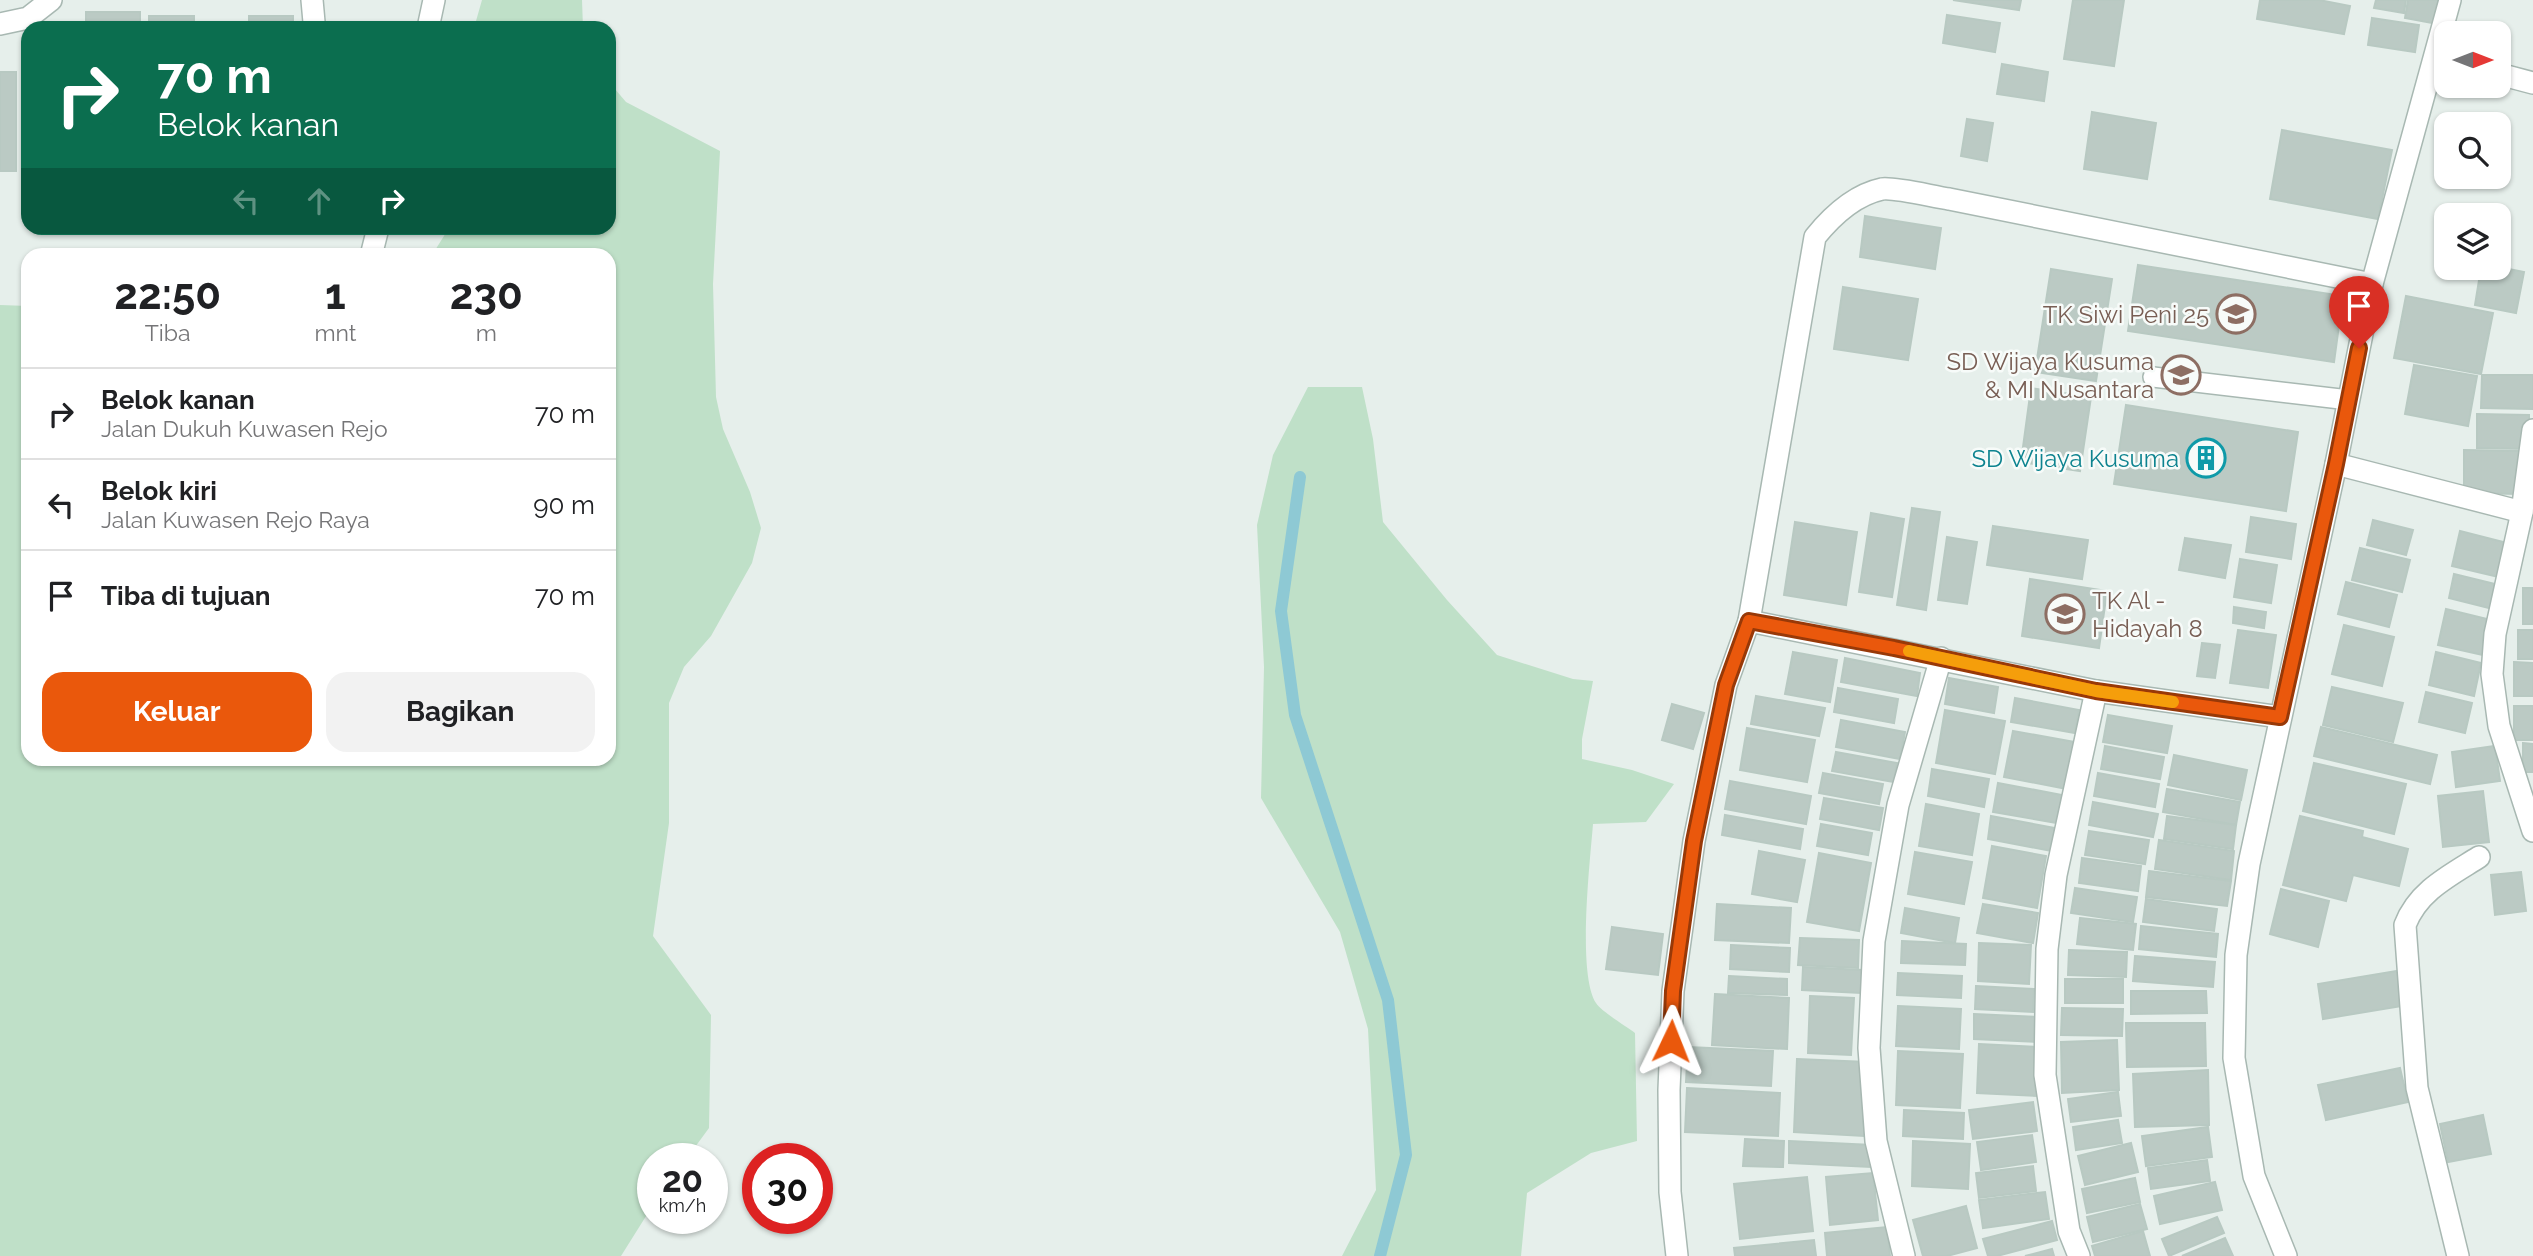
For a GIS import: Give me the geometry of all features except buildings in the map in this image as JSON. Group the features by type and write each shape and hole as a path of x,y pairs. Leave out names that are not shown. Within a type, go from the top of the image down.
{"street":[{"path":"0,24 29,18 51,0"},
{"path":"312,0 314,21"},
{"path":"430,21 435,0"},
{"path":"2447,21 2450,0"},
{"path":"2511,77 2533,83"},
{"path":"2286,1256 2254,1176 2234,1058 2236,955 2249,864 2336,464 2372,284 2434,81"},
{"path":"1677,1256 1671,1192 1669,1090 1673,991 1694,841 1726,685 1749,621 1815,237 1834,213 1883,189 1949,199 2372,284"},
{"path":"2533,430 2522,512 2495,634 2492,674 2498,726 2533,831"},
{"path":"2336,464 2522,512"},
{"path":"1749,621 2096,691 2280,717"},
{"path":"1904,1256 1876,1141 1869,1048 1874,942 1898,805 1941,658"},
{"path":"2079,1256 2069,1231 2045,1075 2047,949 2056,875 2096,691"},
{"path":"2458,1256 2417,1088 2404,926 2420,897 2479,857"}],"lane":[{"path":"2152,377 2349,400"}],"green space":[{"path":"482,0 582,0 583,21 476,21"},
{"path":"616,90 626,102 720,151 713,284 716,397 723,429 750,492 761,528 752,563 711,636 684,667 669,703 669,823 653,936 711,1015 709,1128 698,1143 637,1143 637,1230 621,1256 0,1256 0,305 21,306 21,766 616,766 616,248 436,248 445,235 616,235"},
{"path":"1308,387 1362,387 1373,439 1383,522 1447,600 1497,655 1573,679 1593,681 1582,739 1582,759 1632,770 1674,784 1646,822 1593,824 1586,916 1587,968 1596,1003 1635,1033 1637,1141 1591,1153 1527,1193 1521,1256 1342,1256 1376,1190 1368,1029 1340,932 1261,798 1264,667 1257,525 1273,455"}],"waterway":[{"path":"1300,477 1281,611 1295,715 1388,1000 1406,1155 1380,1256"}],"slow traffic":[{"path":"1909,651 2096,691 2173,702"}],"place":[{"name":"TK Siwi Peni 25","path":"2236,314"},
{"name":"SD Wijaya Kusuma & MI Nusantara","path":"2181,375"},
{"name":"SD Wijaya Kusuma","path":"2206,458"},
{"name":"TK Al - Hidayah 8","path":"2065,614"}],"route":[{"path":"1671,1041 1673,991 1694,841 1726,685 1749,621 1894,648 2096,691 2280,717 2359,348"}]}
